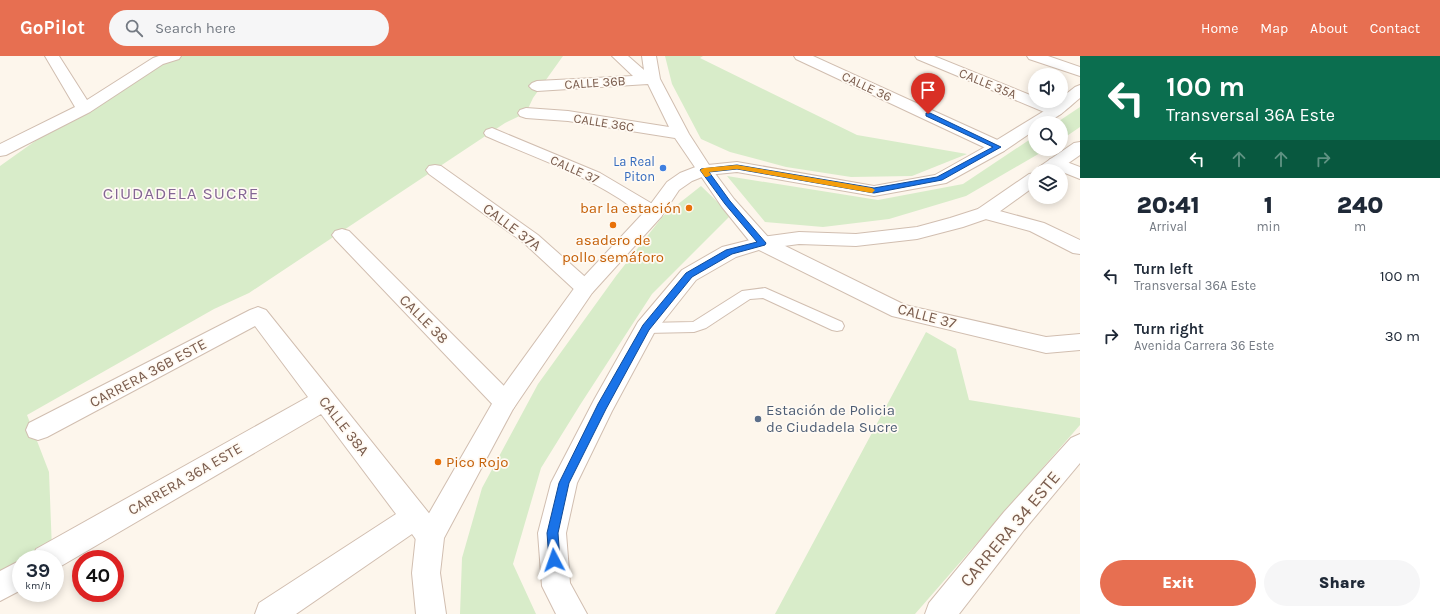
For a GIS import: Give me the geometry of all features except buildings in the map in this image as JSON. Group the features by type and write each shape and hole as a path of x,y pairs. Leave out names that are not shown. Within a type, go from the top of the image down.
{"street":[{"path":"52,56 84,109"},
{"path":"0,151 84,109 156,59 174,56"},
{"path":"619,56 650,79 681,134 704,170 728,203 762,243"},
{"path":"649,56 650,79"},
{"name":"CALLE 36","path":"802,56 998,147"},
{"name":"CALLE 35A","path":"922,56 1055,111"},
{"path":"1034,56 1080,72"},
{"name":"CALLE 36B","path":"537,86 650,79"},
{"path":"1047,116 1080,90"},
{"name":"CALLE 36C","path":"526,113 568,116 681,134"},
{"path":"270,614 422,526 505,402 585,288 654,212 672,186 686,177 704,170 737,167 874,191 940,179 998,147 1028,128"},
{"name":"CALLE 37","path":"492,133 594,177 654,212"},
{"path":"1054,164 1080,147"},
{"name":"CALLE 37A","path":"435,170 531,239 585,288"},
{"path":"1068,171 1080,174"},
{"path":"572,614 556,586 552,533 564,483 602,407 646,328 689,275 729,252 762,243 799,238 856,240 917,233 956,223 985,213 1028,183"},
{"path":"985,213 1037,227 1080,248"},
{"name":"CALLE 38","path":"342,235 505,402"},
{"name":"CALLE 37","path":"762,243 900,312 1046,345 1080,342"},
{"name":"CALLE 38A","path":"258,315 422,526"},
{"name":"CARRERA 36B ESTE","path":"38,430 258,315"},
{"name":"CARRERA 36A ESTE","path":"62,550 324,400"},
{"name":"CARRERA 34 ESTE","path":"940,614 1014,521 1080,445"},
{"path":"422,526 431,614"},
{"path":"0,587 12,580"}],"lane":[{"path":"646,328 694,327 747,294 765,293 837,326"}],"green space":[{"path":"155,56 563,56 533,98 526,113 505,123 249,293 214,309 27,415 49,472 52,550 12,550 12,573 0,579 0,166"},
{"path":"665,56 703,56 700,58 857,135 967,154 912,176 851,177 786,167 730,152 701,139 672,84"},
{"path":"1080,107 1080,127 1068,135 1068,116 1066,116"},
{"path":"1028,141 1028,156 1035,156 966,196 889,219 823,227 765,222 727,176 878,200 963,184"},
{"path":"701,186 731,215 652,294 541,468 513,564 536,614 460,614 462,558 482,488 538,384 616,276 663,216"},
{"path":"926,332 956,349 969,400 1080,418 1080,425 915,614 775,614"}],"slow traffic":[{"path":"707,175 704,170 737,167 872,190"}],"place":[{"name":"La Real Piton","path":"663,168"},
{"name":"bar la estación","path":"689,208"},
{"name":"asadero de pollo semáforo","path":"613,225"},
{"name":"Estación de Policia de Ciudadela Sucre","path":"758,419"},
{"name":"Pico Rojo","path":"438,462"}],"district":[{"name":"CIUDADELA SUCRE","path":"181,193"}],"route":[{"path":"554,560 552,533 564,483 602,407 646,328 689,275 729,252 762,243 728,203 704,170 737,167 874,191 940,179 998,147 928,114"}]}
